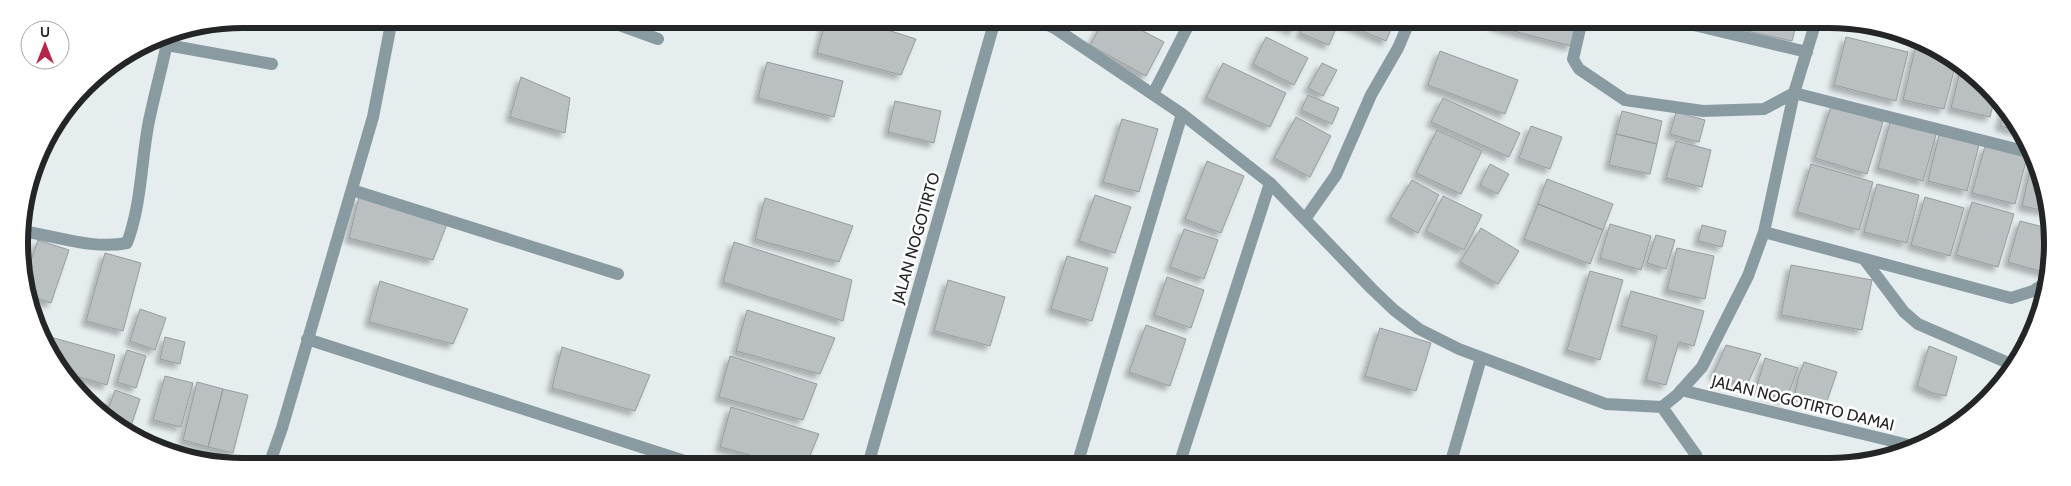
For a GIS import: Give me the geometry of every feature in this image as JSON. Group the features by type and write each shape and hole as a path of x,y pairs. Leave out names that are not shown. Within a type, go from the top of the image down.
{"street":[{"path":"271,458 282,428 373,117 390,28"},
{"path":"628,28 658,39"},
{"name":"JALAN NOGOTIRTO","path":"870,458 988,28"},
{"path":"1052,28 1182,114 1270,184 1394,310 1419,329 1459,350 1606,404 1662,407 1702,367 1722,323 1748,276 1764,232 1794,92 1814,28"},
{"path":"1153,94 1187,28"},
{"path":"1305,219 1336,175 1370,94 1398,48 1407,28"},
{"path":"1580,28 1573,59 1579,69 1625,100 1703,111 1764,109 1794,92 2022,151"},
{"path":"1706,28 1807,52"},
{"path":"172,40 272,64"},
{"path":"28,232 87,244 115,245 126,243 131,232 136,208 148,126 167,42"},
{"path":"1079,458 1182,114"},
{"path":"1181,458 1270,184"},
{"path":"352,190 618,274"},
{"path":"1764,232 2011,298 2038,287"},
{"path":"1864,258 1904,312 1918,324 2007,363"},
{"path":"308,339 675,458"},
{"path":"1452,458 1481,358"},
{"name":"JALAN NOGOTIRTO DAMAI","path":"1681,390 1905,444"},
{"path":"1662,407 1697,458"}],"building":[{"path":"824,28 881,28 916,39 901,75 817,53"},
{"path":"1100,28 1137,28 1164,42 1146,76 1090,45"},
{"path":"1302,28 1336,28 1329,45 1300,33"},
{"path":"1355,28 1392,28 1386,41"},
{"path":"1502,28 1576,28 1571,46"},
{"path":"1734,28 1795,28 1792,41"},
{"path":"1266,37 1308,58 1294,85 1253,64"},
{"path":"1846,37 1908,52 1896,101 1834,85"},
{"path":"1916,47 1936,56 1955,69 1944,109 1903,100"},
{"path":"1440,51 1518,80 1505,114 1428,85"},
{"path":"767,62 843,81 834,117 758,98"},
{"path":"1223,63 1286,93 1270,127 1206,98"},
{"path":"1322,63 1337,70 1323,96 1308,88"},
{"path":"1960,73 1993,105 1990,117 1951,108"},
{"path":"521,77 570,98 565,133 510,117"},
{"path":"1308,95 1339,108 1332,124 1301,110"},
{"path":"1443,98 1520,133 1509,157 1431,122"},
{"path":"895,101 941,111 934,143 888,132"},
{"path":"1831,106 1883,122 1867,174 1815,158"},
{"path":"1622,111 1662,121 1657,144 1616,134"},
{"path":"1676,112 1705,120 1699,142 1670,134"},
{"path":"1296,117 1331,136 1310,177 1274,158"},
{"path":"2002,117 2011,129 2000,126"},
{"path":"1122,119 1158,129 1139,192 1103,182"},
{"path":"1891,119 1937,131 1923,181 1878,168"},
{"path":"1531,126 1562,137 1550,169 1519,158"},
{"path":"1437,130 1482,151 1461,194 1416,173"},
{"path":"1616,134 1657,144 1650,174 1609,165"},
{"path":"1939,135 1979,145 1967,191 1928,181"},
{"path":"1676,141 1711,150 1702,187 1666,178"},
{"path":"1985,146 2025,156 2026,160 2015,204 1972,193"},
{"path":"1207,161 1244,176 1221,233 1185,219"},
{"path":"1490,164 1509,174 1498,194 1480,185"},
{"path":"1811,164 1873,182 1859,230 1797,212"},
{"path":"2030,169 2041,210 2022,206"},
{"path":"1547,179 1613,204 1603,230 1538,204"},
{"path":"1412,180 1439,195 1418,233 1390,217"},
{"path":"1877,184 1919,195 1907,243 1864,232"},
{"path":"1095,195 1131,207 1115,253 1079,241"},
{"path":"1443,196 1482,215 1464,250 1426,231"},
{"path":"359,197 447,224 433,260 349,238"},
{"path":"1925,197 1964,208 1950,256 1911,245"},
{"path":"765,198 853,226 839,262 755,239"},
{"path":"1972,202 2014,214 1998,267 1956,255"},
{"path":"1538,204 1603,230 1590,264 1524,239"},
{"path":"2020,221 2043,227 2044,243 2042,272 2008,262"},
{"path":"1610,224 1651,236 1641,270 1600,258"},
{"path":"1702,225 1726,231 1722,247 1698,241"},
{"path":"1481,228 1519,251 1498,284 1460,262"},
{"path":"1184,229 1218,240 1204,279 1170,267"},
{"path":"1656,235 1675,240 1666,269 1647,263"},
{"path":"38,240 69,250 51,303 35,298 29,267"},
{"path":"734,242 852,280 843,321 723,282"},
{"path":"1677,248 1714,256 1705,299 1667,290"},
{"path":"105,253 141,263 123,331 86,321"},
{"path":"1067,256 1108,268 1092,321 1051,309"},
{"path":"1791,265 1872,280 1862,330 1781,315"},
{"path":"1590,271 1623,280 1600,360 1567,350"},
{"path":"1167,277 1204,290 1191,328 1154,315"},
{"path":"948,280 1005,297 990,346 934,331"},
{"path":"380,281 468,309 453,344 369,322"},
{"path":"1631,291 1704,311 1694,346 1679,342 1666,385 1646,380 1657,336 1621,326"},
{"path":"140,309 166,318 155,350 130,341"},
{"path":"747,310 835,338 820,374 736,351"},
{"path":"1146,325 1186,339 1170,386 1129,372"},
{"path":"1380,328 1431,343 1416,391 1365,376"},
{"path":"49,337 115,355 107,385 73,375 56,351"},
{"path":"165,337 185,342 180,364 160,359"},
{"path":"1726,345 1761,354 1747,385 1713,375"},
{"path":"1929,346 1957,357 1946,396 1932,393 1917,386"},
{"path":"562,347 650,375 635,411 552,388"},
{"path":"127,350 146,356 136,388 117,382"},
{"path":"730,356 817,384 803,420 719,397"},
{"path":"1765,358 1798,368 1786,400 1756,389"},
{"path":"1804,362 1837,372 1826,404 1795,394"},
{"path":"165,376 193,383 181,427 153,420"},
{"path":"197,382 223,389 208,447 183,440"},
{"path":"223,389 248,395 233,453 208,447"},
{"path":"115,390 140,399 131,427 108,411"},
{"path":"731,407 819,434 809,458 760,458 720,447"}]}
